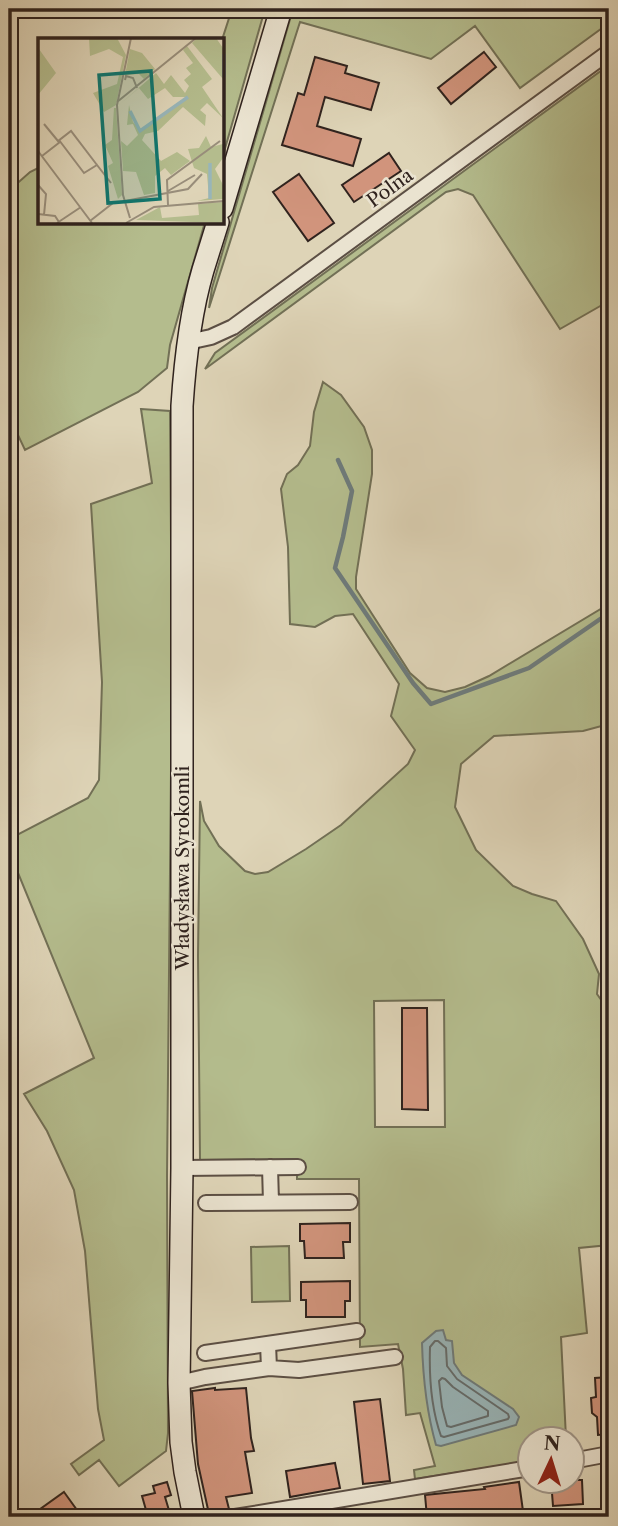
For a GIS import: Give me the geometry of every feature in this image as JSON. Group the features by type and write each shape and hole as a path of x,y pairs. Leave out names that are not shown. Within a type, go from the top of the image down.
{"street":[{"path":"224,201 281,9"},
{"name":"Polna","path":"188,342 211,337 233,327 609,52"},
{"name":"Władysława Syrokomli","path":"194,1517 184,1472 179,1383 182,1168 182,419 188,342 203,270 217,224"},
{"path":"270,1167 271,1202"},
{"path":"182,1168 298,1167"},
{"path":"206,1203 350,1202"},
{"path":"205,1353 357,1331"},
{"path":"268,1344 269,1368"},
{"path":"179,1383 269,1368 299,1370 395,1357"},
{"path":"586,1458 609,1454"},
{"path":"235,1517 516,1470"}],"green space":[{"path":"232,9 265,9 224,152 224,38"},
{"path":"293,9 609,9 609,23 520,88 475,26 431,59 300,22 209,308 212,288"},
{"path":"609,65 609,301 560,329 473,195 458,189 446,192 205,369 215,353"},
{"path":"38,168 38,224 204,224 170,345 167,368 138,392 25,450 9,416 9,188"},
{"path":"323,382 341,395 364,427 372,450 372,474 356,589 410,673 427,688 445,692 465,687 489,676 609,604 609,724 583,731 494,736 461,764 455,807 476,850 513,886 556,901 583,939 599,974 597,994 609,1011 609,1245 579,1248 587,1333 561,1337 565,1424 516,1424 516,1463 415,1479 414,1470 435,1466 420,1413 406,1415 403,1369 398,1344 360,1347 359,1179 297,1179 297,1159 200,1160 200,801 204,821 219,846 245,871 255,874 268,872 341,825 408,764 415,750 391,716 399,684 353,614 335,616 315,627 290,624 288,547 281,489 287,474 298,465 310,446 314,412","holes":["444,1000 445,1127 375,1127 374,1001"]},
{"path":"141,409 170,411 172,669 167,1177 168,1433 166,1451 119,1486 99,1460 79,1475 71,1464 104,1440 98,1409 85,1251 74,1190 47,1131 24,1094 94,1058 9,851 9,839 88,798 99,780 102,682 91,504 152,483"},
{"path":"289,1246 290,1301 252,1302 251,1247"}],"water":[{"path":"443,1330 446,1340 452,1341 454,1363 462,1375 513,1409 519,1417 516,1425 441,1446 436,1445 426,1394 422,1343 436,1331"}],"building":[{"path":"484,52 496,67 451,104 438,88"},
{"path":"315,57 347,66 345,73 379,83 371,110 325,97 317,126 361,139 353,166 282,145 298,93 304,95"},
{"path":"389,153 401,171 354,202 342,185"},
{"path":"299,174 334,223 308,241 273,192"},
{"path":"402,1008 427,1008 428,1110 402,1109"},
{"path":"350,1223 350,1242 343,1242 344,1258 305,1258 304,1241 300,1241 300,1224"},
{"path":"350,1281 350,1301 345,1301 345,1317 306,1317 306,1300 301,1300 301,1282"},
{"path":"609,1377 609,1434 598,1435 597,1417 592,1413 591,1398 596,1397 595,1378"},
{"path":"246,1388 254,1451 245,1452 252,1493 226,1497 229,1509 209,1514 198,1464 192,1391"},
{"path":"380,1399 390,1481 363,1484 354,1402"},
{"path":"335,1463 340,1488 290,1497 286,1471"},
{"path":"167,1482 171,1495 165,1497 171,1517 148,1517 142,1496 155,1493 153,1486"},
{"path":"516,1482 516,1494 521,1494 523,1511 479,1517 427,1517 425,1495 485,1489 484,1487"},
{"path":"64,1492 82,1517 29,1517"},
{"path":"552,1494 583,1494 583,1504 553,1506"}],"waterway":[{"path":"338,460 352,491 335,568 413,683 431,704 529,668 609,613"}]}
